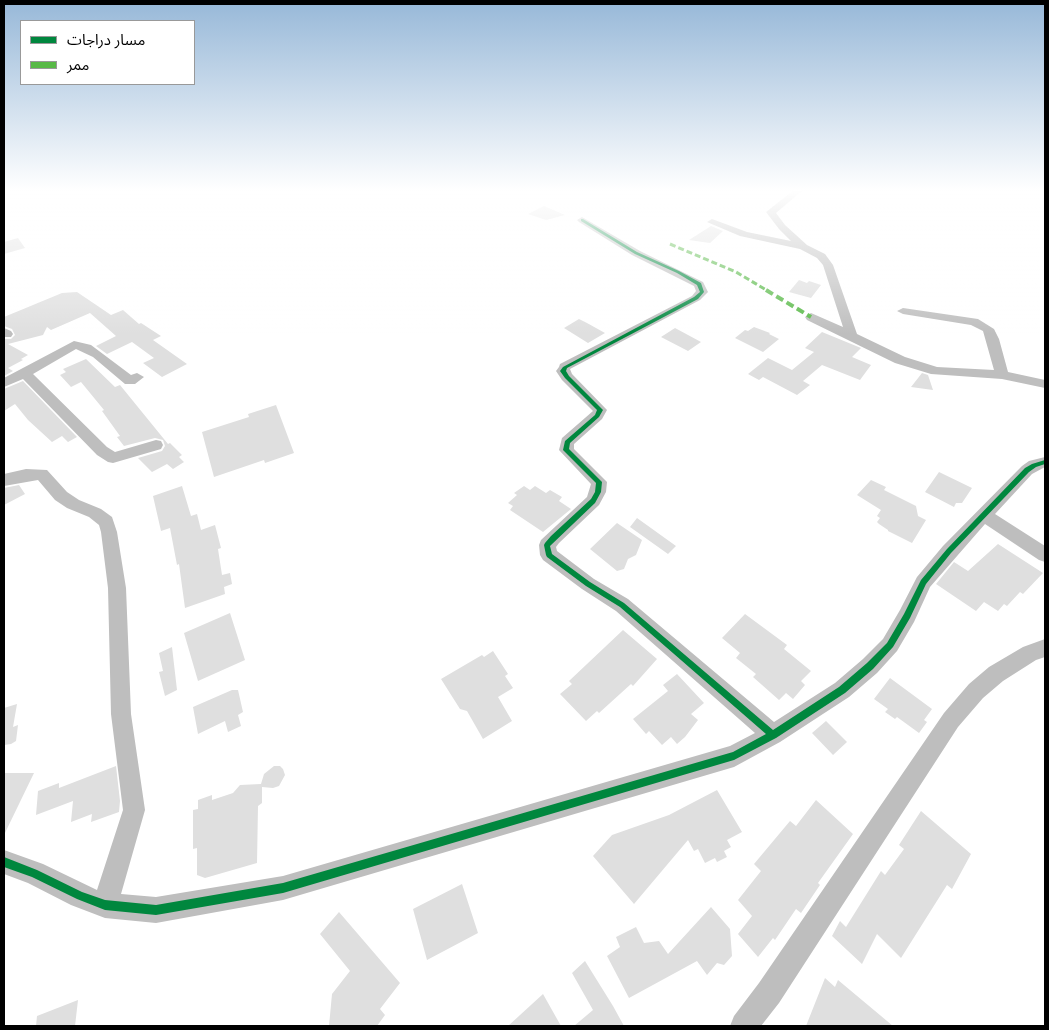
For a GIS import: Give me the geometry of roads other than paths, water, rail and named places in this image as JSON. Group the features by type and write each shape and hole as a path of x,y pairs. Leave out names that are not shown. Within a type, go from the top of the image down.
{"street":[{"path":"612,238 636,253 699,284 702,292 696,298 565,367 563,371 567,377 600,410 597,416 567,442 566,450 599,482 598,492 593,501 547,545 549,555 622,605 773,736"},
{"path":"762,238 803,247"},
{"path":"794,238 803,247 826,260 852,336"},
{"path":"903,311 974,322 988,329 993,339 1002,375"},
{"path":"811,317 900,360 936,371 1002,375 1045,384"},
{"path":"4,383 74,346 87,348 98,354 130,381 137,377"},
{"path":"24,373 102,451 113,458 156,445"},
{"path":"4,862 34,873 80,896 105,905 156,910 283,888 734,756 773,736 842,690 870,666 890,645 907,616 923,582 948,551 1027,470 1034,465 1045,462"},
{"path":"4,480 26,475 42,474 61,496 73,504 96,513 106,522 109,532 117,588 121,714 134,810 105,905"},
{"path":"984,514 1045,555"},
{"path":"744,1026 770,993 952,720 976,690 996,674 1030,653 1045,648"}]}
